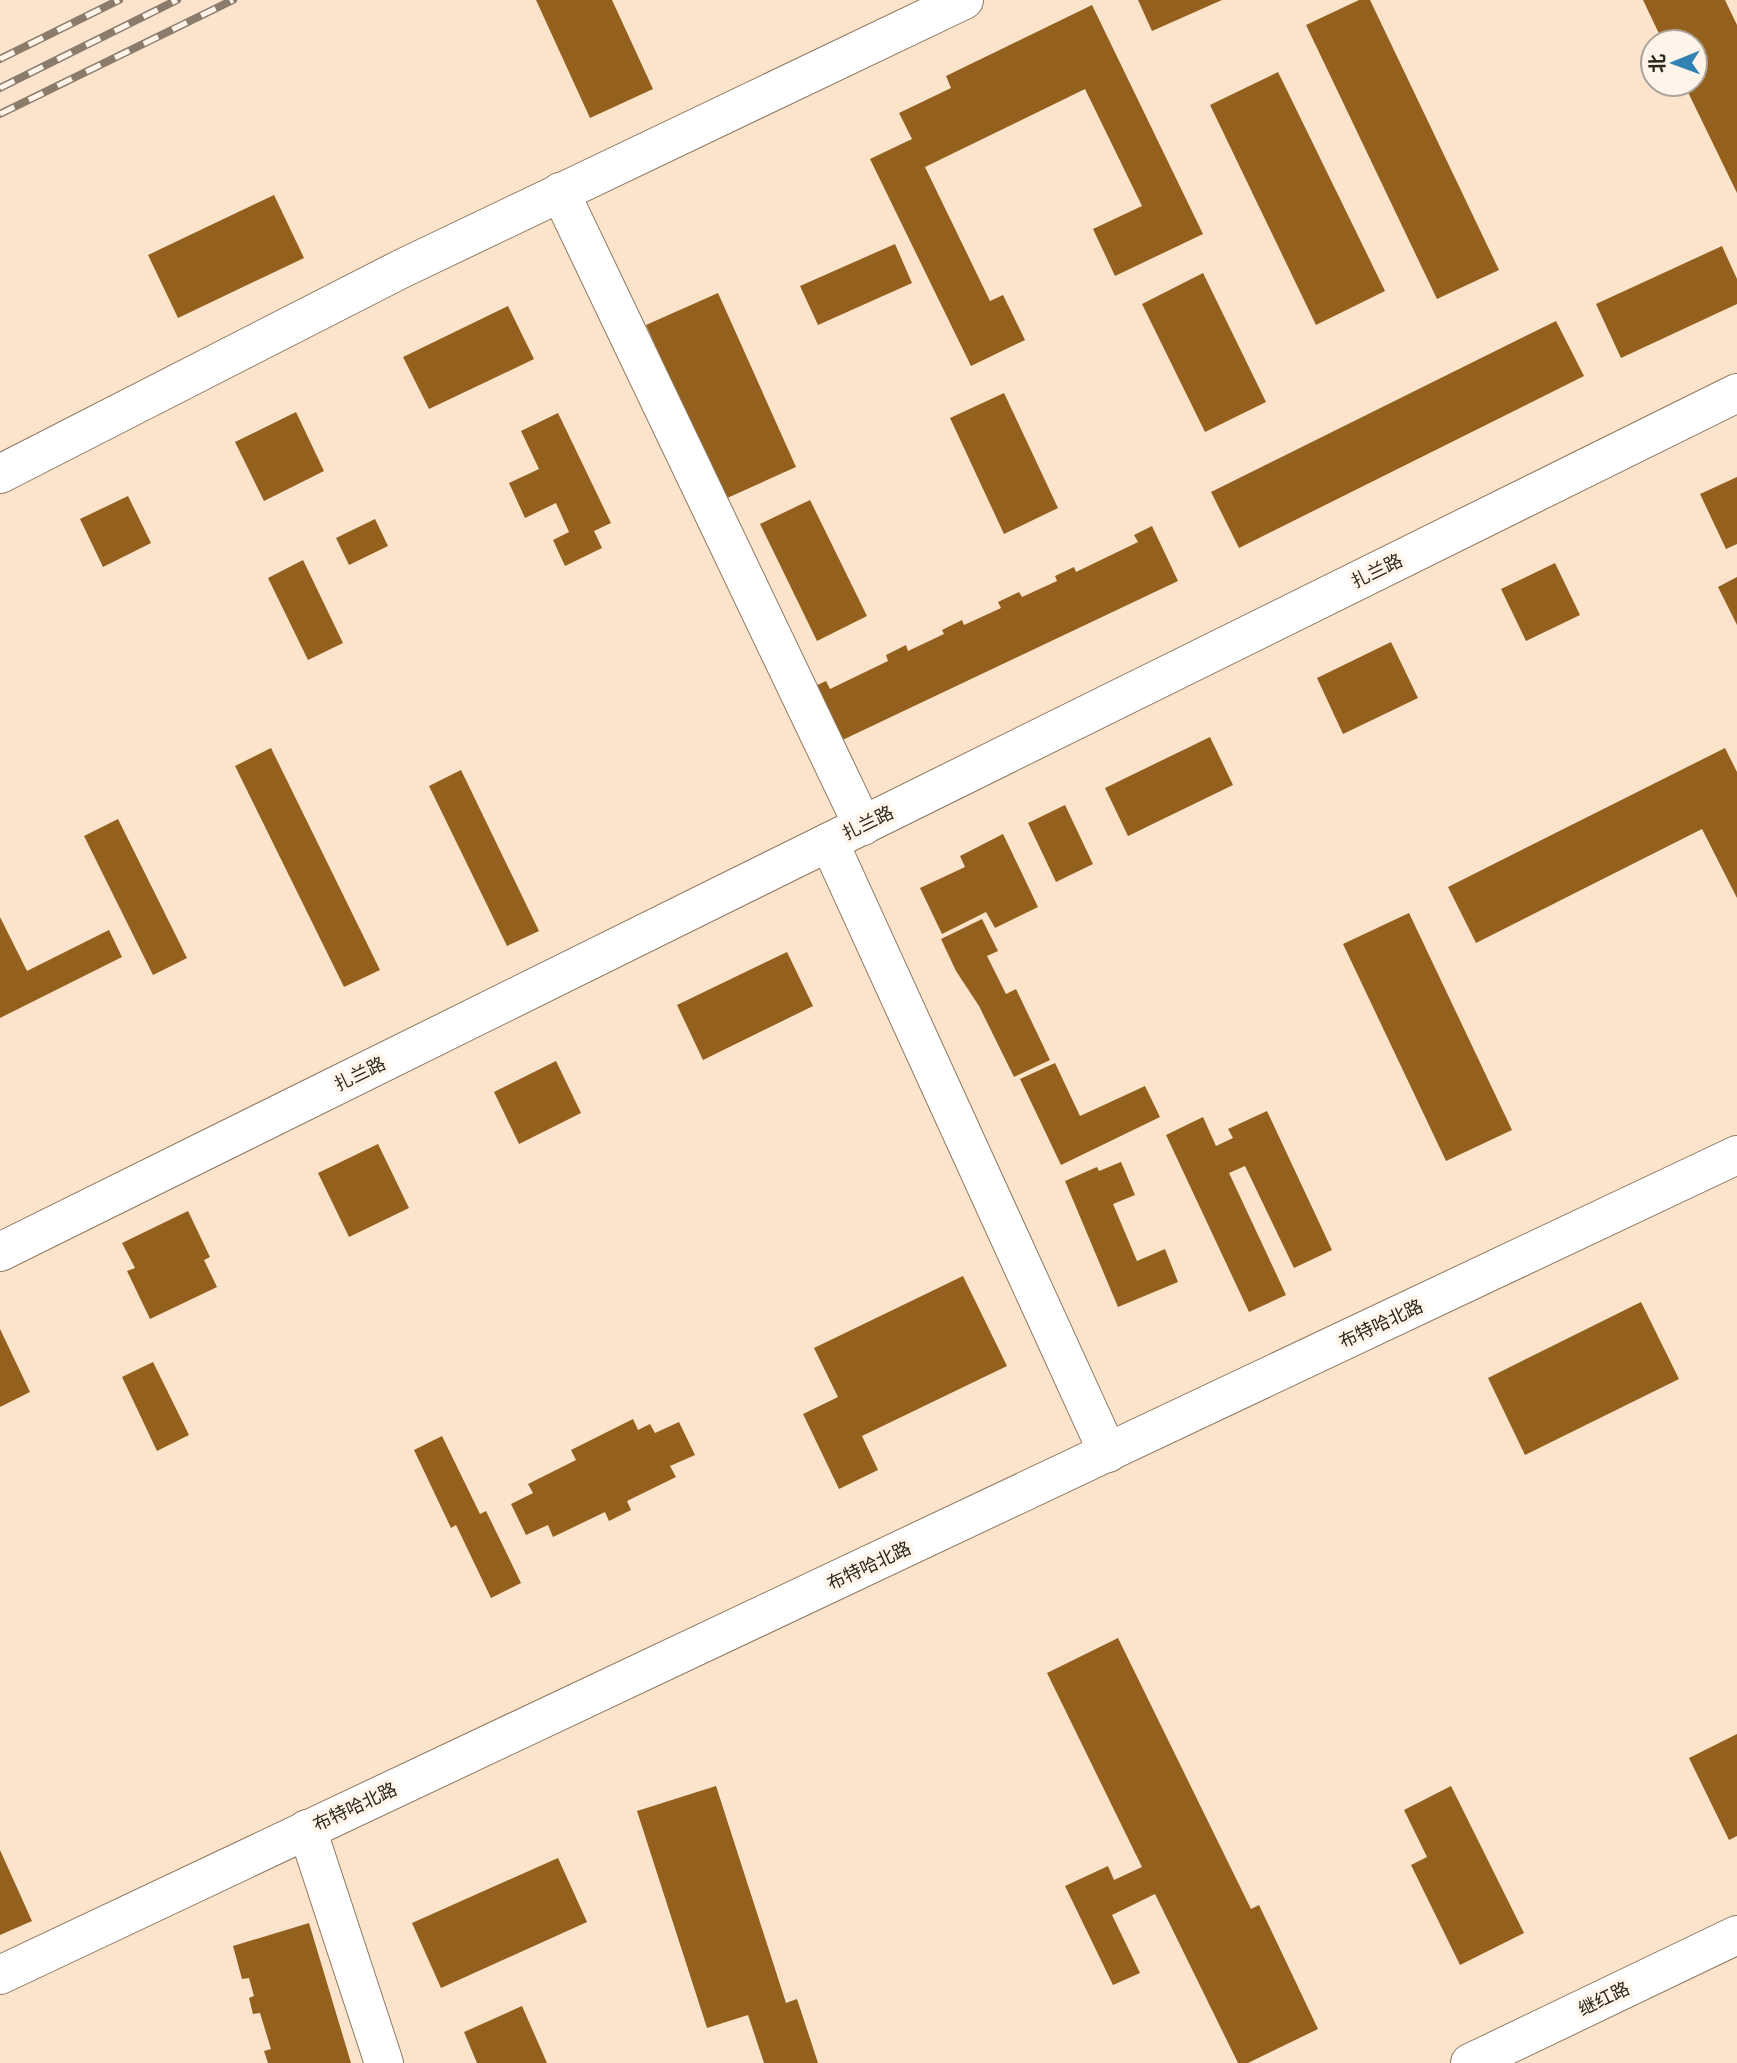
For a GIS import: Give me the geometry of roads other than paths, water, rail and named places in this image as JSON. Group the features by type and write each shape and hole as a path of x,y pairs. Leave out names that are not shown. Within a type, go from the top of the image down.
{"street":[{"path":"0,474 401,269 964,0"},
{"path":"560,192 863,826"},
{"name":"扎兰路","path":"0,1252 1737,393"},
{"path":"829,842 1108,1453"},
{"name":"布特哈北路","path":"0,1975 1737,1155"},
{"path":"307,1829 384,2063"},
{"name":"继红路","path":"1470,2063 1737,1935"}],"railway":[{"path":"0,59 119,0"},
{"path":"0,88 177,0"},
{"path":"0,114 233,0"}]}
